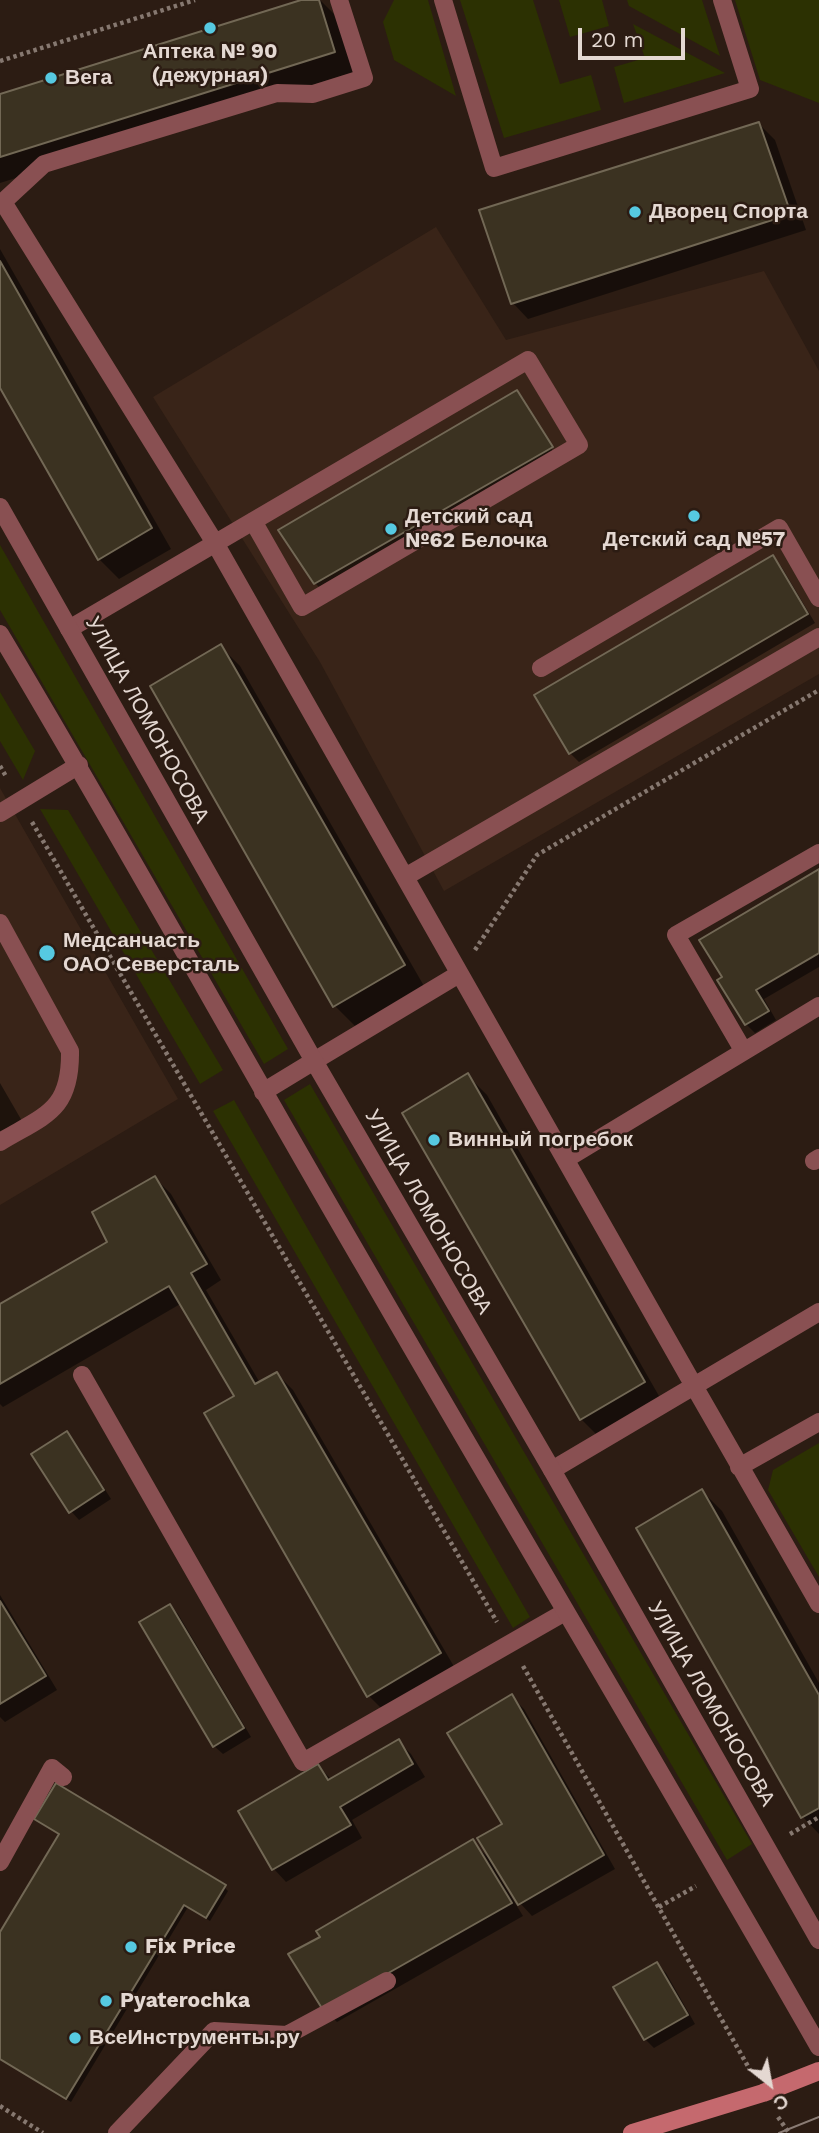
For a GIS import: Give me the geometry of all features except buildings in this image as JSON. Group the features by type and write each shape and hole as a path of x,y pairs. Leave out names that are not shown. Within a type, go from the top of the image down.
{"main road":[{"path":"632,2133 763,2093 819,2071"}],"street":[{"path":"340,0 364,78 313,94 277,93 44,164 1,201 215,543 819,1604"},
{"path":"443,0 494,168 750,89 722,0"},
{"path":"69,629 215,543 528,360 579,446 302,607 253,521"},
{"name":"УЛИЦА ЛОМОНОСОВА","path":"0,507 314,1061 552,1470 819,1940"},
{"path":"541,668 779,528 819,598"},
{"path":"0,634 79,765 263,1092 819,2047"},
{"path":"405,877 819,637"},
{"path":"0,813 79,765"},
{"path":"743,1050 676,935 819,853"},
{"path":"0,923 70,1051 70,1074 62,1097 51,1112 0,1142"},
{"path":"263,1092 459,974"},
{"path":"566,1159 819,1006"},
{"path":"552,1470 819,1312"},
{"path":"82,1375 303,1762 565,1612"},
{"path":"739,1467 819,1422"},
{"path":"0,1862 52,1769 63,1777"},
{"path":"117,2133 214,2031 287,2035 387,1981"}],"path":[{"path":"0,61 195,0"},
{"path":"459,974 537,855 819,690"},
{"path":"0,766 510,1644 763,2093 789,2133"},
{"path":"0,2106 43,2133"}],"shaded area":[{"path":"436,227 506,340 764,271 819,371 819,674 444,891 320,662 153,397"},
{"name":"Медсанчасть ОАО Северсталь","path":"0,788 178,1099 0,1205"}],"green space":[{"path":"394,0 428,0 456,96 394,60 383,22"},
{"path":"460,0 533,0 560,84 591,75 601,110 504,138"},
{"path":"559,0 602,0 609,26 570,37"},
{"path":"627,0 702,0 720,56 629,6"},
{"path":"735,0 819,0 819,103 760,80"},
{"path":"633,24 725,73 624,103 614,67 645,58"},
{"path":"0,545 288,1049 264,1064 0,610"},
{"path":"0,692 35,751 23,780 0,741"},
{"path":"40,809 68,810 223,1070 200,1084"},
{"path":"310,1084 752,1844 727,1860 284,1100"},
{"path":"234,1100 530,1617 513,1628 213,1111"},
{"path":"819,1443 819,1577 768,1490 773,1470"}],"tram line":[{"path":"779,2133 819,2117"}],"place":[{"name":"Аптека № 90 (дежурная)","path":"210,28"},
{"name":"Вега","path":"51,78"},
{"name":"Дворец Спорта","path":"635,212"},
{"name":"Детский сад №57","path":"694,516"},
{"name":"Детский сад №62 Белочка","path":"391,529"},
{"name":"Медсанчасть ОАО Северсталь","path":"47,953"},
{"name":"Винный погребок","path":"434,1140"},
{"name":"Fix Price","path":"131,1947"},
{"name":"Pyaterochka","path":"106,2001"},
{"name":"ВсеИнструменты.ру","path":"75,2038"}]}
